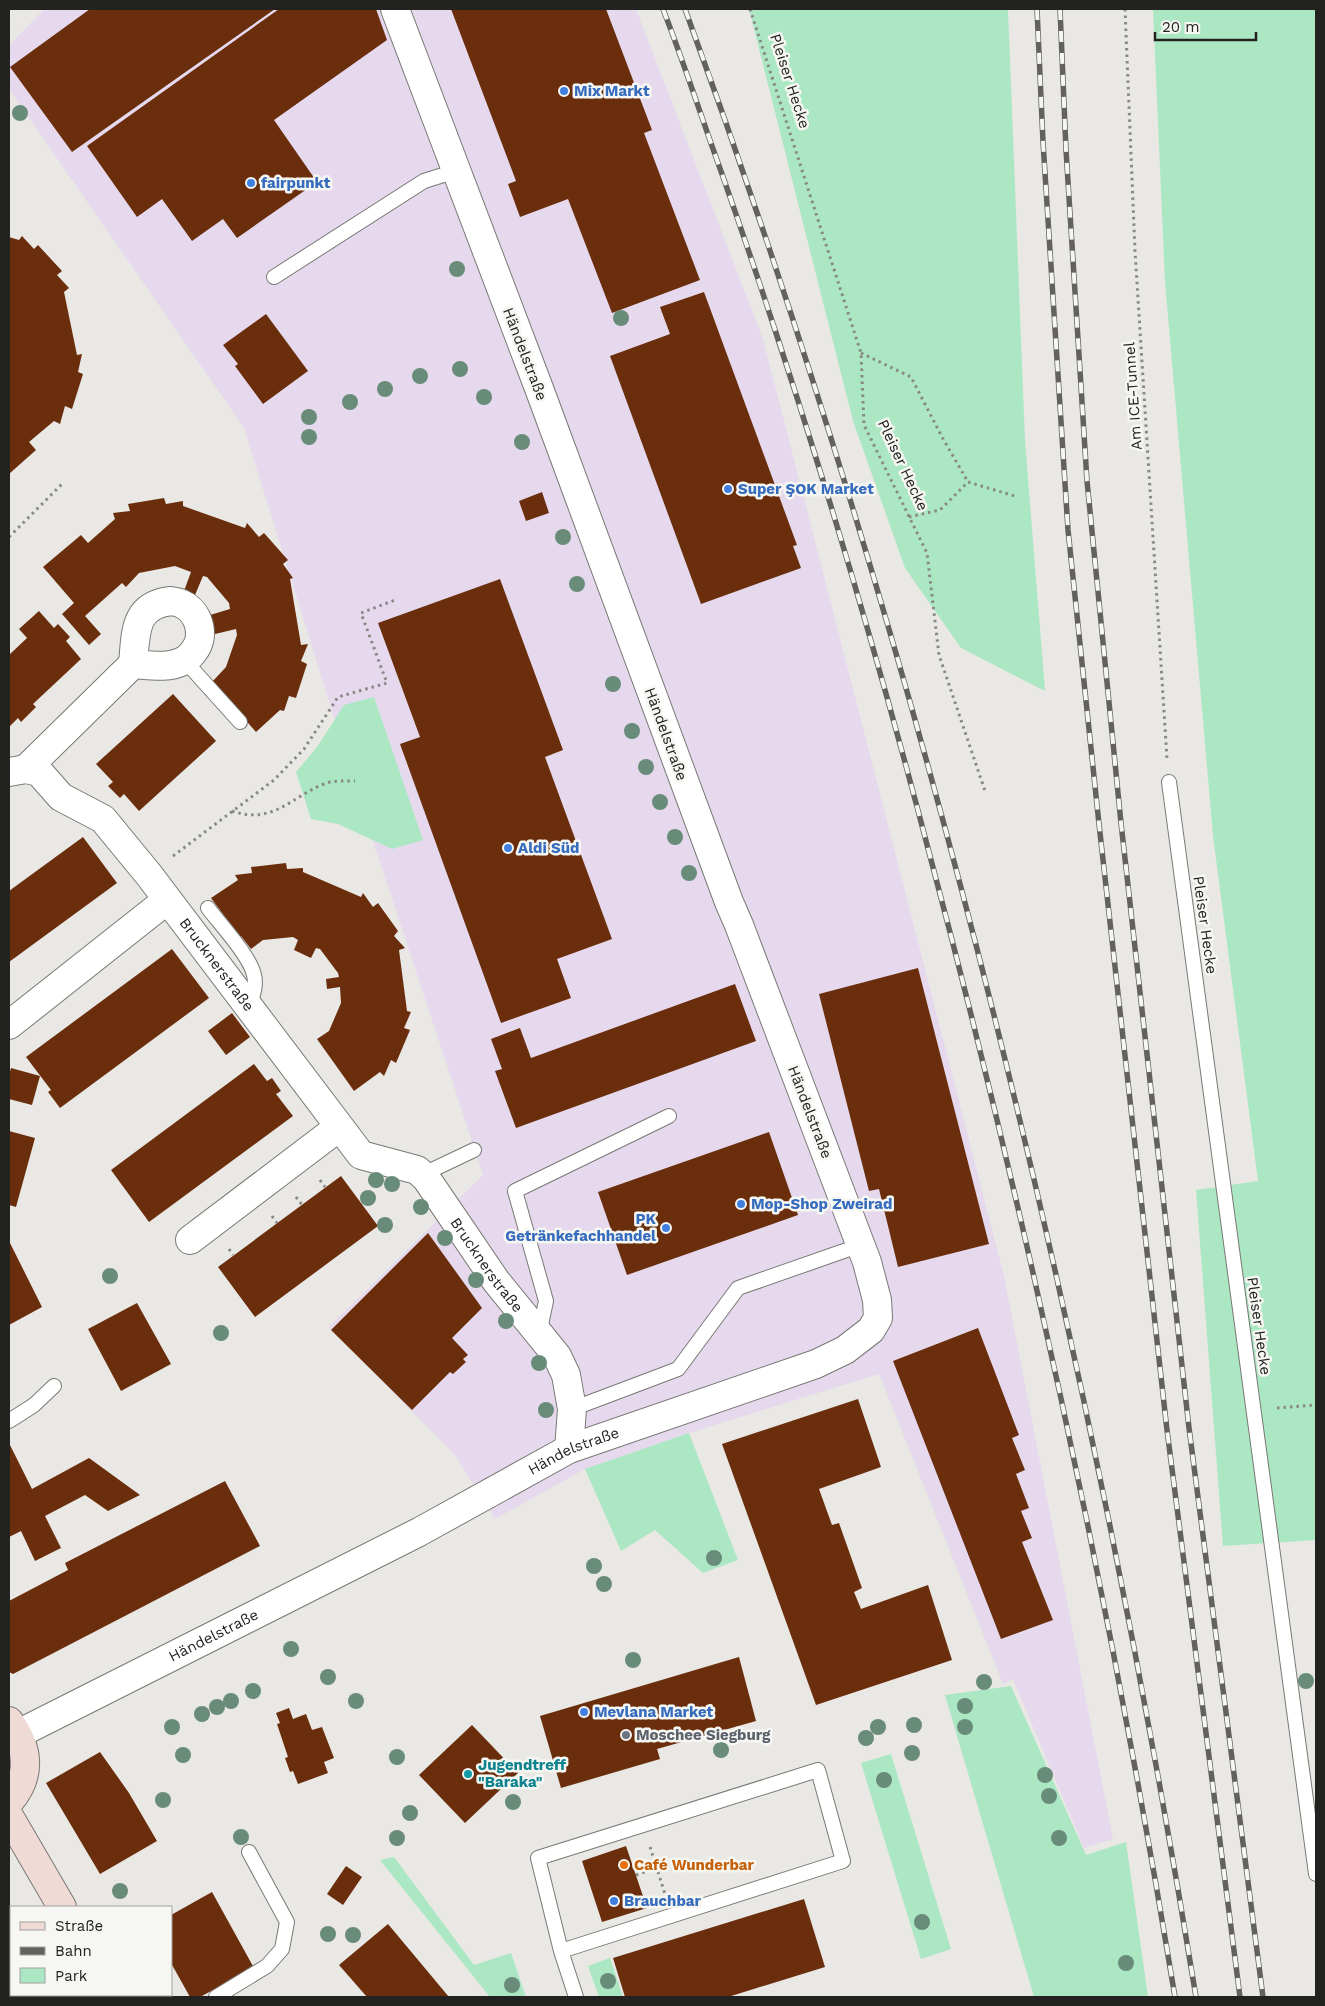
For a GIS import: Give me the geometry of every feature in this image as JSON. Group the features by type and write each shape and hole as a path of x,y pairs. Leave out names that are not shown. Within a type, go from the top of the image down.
{"main road":[{"path":"9,1802 17,1793 24,1774 25,1753 14,1728"},
{"path":"9,1816 54,1905"}],"street":[{"name":"Händelstraße","path":"14,1728 419,1532 569,1449 816,1364 857,1343 872,1330 878,1318 877,1300 861,1245 722,884 395,9"},
{"path":"171,601 183,604 193,612 199,622 200,635 197,647 185,661 166,666 133,664 135,630 140,618 148,608 159,602 171,601"},
{"name":"Brucknerstraße","path":"18,771 133,664"},
{"name":"Brucknerstraße","path":"18,771 39,772 61,797 103,819 149,875 361,1155 417,1170 426,1178 496,1281 557,1356 566,1375 572,1408 569,1449"},
{"path":"9,1025 167,900"},
{"path":"190,1240 339,1127"}],"lane":[{"path":"274,277 424,181 456,171"},
{"path":"185,661 240,722"},
{"name":"Pleiser Hecke","path":"1169,782 1316,1874"},
{"path":"208,908 249,962 255,975 254,992 249,1009"},
{"path":"539,1334 546,1301 515,1192 669,1116"},
{"path":"426,1178 432,1170 474,1150"},
{"path":"572,1408 678,1369 738,1288 861,1245"},
{"path":"9,1421 34,1405 54,1386"},
{"path":"561,1951 843,1861 818,1770 538,1858 561,1951 576,1997"},
{"path":"216,1997 267,1966 282,1949 287,1922 249,1852"}],"path":[{"name":"Pleiser Hecke","path":"750,9 861,353 864,425 927,553 939,655 985,791"},
{"name":"Am ICE-Tunnel","path":"1125,9 1134,251 1169,782"},
{"path":"861,353 911,376 942,437 968,482 1018,497"},
{"path":"909,518 940,510 968,482"},
{"path":"9,537 63,483"},
{"path":"149,875 274,780 304,749 338,697 387,683 361,613 395,600"},
{"path":"232,811 245,815 275,812 326,783 339,780 355,781"},
{"path":"1254,1410 1316,1405"},
{"path":"643,1825 672,1916"},
{"path":"636,1875 657,1868"}],"shaded area":[{"path":"44,9 636,9 763,339 1004,1276 1113,1839 1084,1848 1013,1679 1003,1684 879,1374 689,1433 585,1469 495,1519 455,1455 329,1327 483,1175 360,801 244,428 9,89 9,46"}],"green space":[{"path":"749,9 1008,9 1025,441 1045,691 961,648 905,568 853,421"},
{"path":"1153,9 1316,9 1316,1540 1223,1546 1196,1190 1258,1181 1213,836 1165,282"},
{"path":"374,697 423,840 392,849 338,824 311,819 296,772 317,747 344,705"},
{"path":"689,1433 738,1560 703,1573 655,1530 621,1551 585,1469"},
{"path":"1011,1686 1086,1855 1126,1842 1148,1997 1034,1997 945,1695"},
{"path":"891,1754 951,1949 921,1959 861,1763"},
{"path":"394,1857 474,1965 511,1953 526,1997 490,1997 380,1860"},
{"path":"610,1958 623,1997 599,1997 588,1966"}],"building":[{"path":"90,9 275,9 72,152 10,67"},
{"path":"279,9 376,9 387,40 274,120 317,182 237,238 223,219 192,241 162,199 137,217 87,146"},
{"path":"451,9 606,9 652,130 644,133 700,280 612,313 568,199 520,217 508,184 516,181"},
{"path":"22,236 34,249 38,245 62,271 57,275 69,288 64,292 77,355 82,354 78,372 83,374 72,409 65,406 60,424 54,421 29,442 36,450 9,474 9,237 19,240"},
{"path":"704,292 797,545 793,546 801,568 701,604 610,356 670,334 660,307"},
{"path":"266,314 308,371 263,404 235,366 238,364 223,345"},
{"path":"542,492 549,513 526,521 519,501"},
{"path":"164,498 166,504 183,501 183,506 245,528 247,523 259,537 264,533 288,560 283,564 293,578 290,579 301,645 308,644 301,661 307,664 296,698 289,696 284,711 280,710 256,732 212,682 226,667 237,635 236,629 215,634 210,615 230,609 229,603 207,577 203,576 195,595 184,591 191,572 175,566 139,573 126,587 122,583 85,616 101,634 89,645 62,614 74,603 43,567 81,535 88,543 115,519 113,513 130,511 128,504"},
{"name":"Aldi Süd","path":"500,579 563,750 545,757 612,939 557,959 571,998 501,1023 400,744 420,737 378,623"},
{"path":"39,611 54,628 58,624 70,637 66,641 81,659 33,704 36,707 21,722 18,718 9,727 9,655 27,638 19,629"},
{"path":"173,694 216,741 139,811 124,794 120,798 108,786 113,782 96,764"},
{"path":"83,837 117,883 9,962 9,891"},
{"path":"286,863 287,869 303,868 303,872 361,897 363,893 373,907 378,903 398,931 394,936 405,948 399,950 407,1011 411,1012 404,1028 410,1030 396,1063 391,1060 384,1076 380,1072 354,1091 317,1039 329,1031 341,1003 340,987 327,989 326,979 339,977 338,973 320,949 316,948 311,958 294,950 298,940 293,937 263,940 251,949 211,898 238,880 235,875 252,873 251,867"},
{"path":"172,949 209,998 60,1108 48,1092 51,1090 26,1057"},
{"path":"918,968 989,1244 898,1267 879,1189 869,1191 819,994"},
{"path":"735,984 756,1041 516,1128 495,1071 502,1069 491,1039 520,1028 531,1058"},
{"path":"232,1013 250,1037 226,1055 208,1031"},
{"path":"254,1064 267,1081 272,1078 281,1091 276,1094 293,1116 149,1222 111,1170"},
{"path":"11,1068 40,1076 32,1105 9,1099 9,1075"},
{"path":"9,1131 35,1138 16,1207 9,1205"},
{"path":"769,1132 798,1215 627,1275 598,1192"},
{"path":"341,1176 378,1226 255,1317 218,1267"},
{"path":"428,1233 482,1308 452,1338 468,1355 463,1359 466,1362 453,1374 450,1372 412,1410 331,1330"},
{"path":"9,1241 42,1307 9,1325"},
{"path":"137,1303 171,1364 121,1391 88,1329"},
{"path":"978,1328 1019,1435 1012,1438 1025,1470 1016,1474 1029,1508 1021,1511 1032,1538 1022,1542 1053,1620 1001,1639 893,1361"},
{"path":"858,1399 881,1467 819,1489 832,1525 839,1523 862,1588 854,1592 861,1609 928,1585 952,1660 816,1705 722,1444"},
{"path":"9,1443 32,1489 89,1458 140,1495 108,1511 85,1495 45,1516 61,1548 35,1561 21,1531 9,1537"},
{"path":"225,1481 260,1546 13,1674 9,1672 9,1601 68,1570 65,1563"},
{"name":"Moschee Siegburg","path":"739,1657 756,1721 657,1749 660,1759 561,1788 540,1716"},
{"path":"289,1708 293,1719 306,1714 312,1730 322,1727 334,1758 324,1762 328,1773 298,1784 293,1771 290,1772 285,1758 288,1757 277,1724 280,1723 276,1713"},
{"name":"Jugendtreff \"Baraka\"","path":"472,1725 518,1773 465,1823 419,1775"},
{"path":"100,1752 129,1793 157,1841 100,1874 46,1783"},
{"path":"626,1846 647,1908 602,1922 582,1861"},
{"path":"346,1866 362,1877 343,1905 327,1894"},
{"path":"212,1892 254,1968 200,1997 190,1997 172,1965 172,1914"},
{"path":"804,1899 825,1967 728,1997 625,1997 613,1958"},
{"path":"388,1924 449,1997 367,1997 339,1965"},
{"path":"10,1951 10,1989 9,1987"},
{"path":"14,1996 65,1997 15,1997"}],"railway":[{"path":"663,9 751,258 807,428 859,598 967,997 1035,1281 1096,1566 1124,1710 1175,1997"},
{"path":"685,9 770,251 849,496 921,742 988,991 1048,1240 1103,1492 1152,1744 1196,1997"},
{"path":"1037,9 1043,142 1068,530 1167,1430 1240,1997"},
{"path":"1060,9 1066,150 1087,481 1121,823 1189,1428 1263,1997"}],"place":[{"name":"Mix Markt","path":"564,91"},
{"name":"fairpunkt","path":"251,183"},
{"name":"Super ŞOK Market","path":"728,489"},
{"name":"Aldi Süd","path":"508,848"},
{"name":"Mop-Shop Zweirad","path":"741,1204"},
{"name":"PK Getränkefachhandel","path":"666,1228"},
{"name":"Mevlana Market","path":"584,1712"},
{"name":"Moschee Siegburg","path":"626,1735"},
{"name":"Jugendtreff \"Baraka\"","path":"468,1774"},
{"name":"Café Wunderbar","path":"624,1865"},
{"name":"Brauchbar","path":"614,1901"}]}
